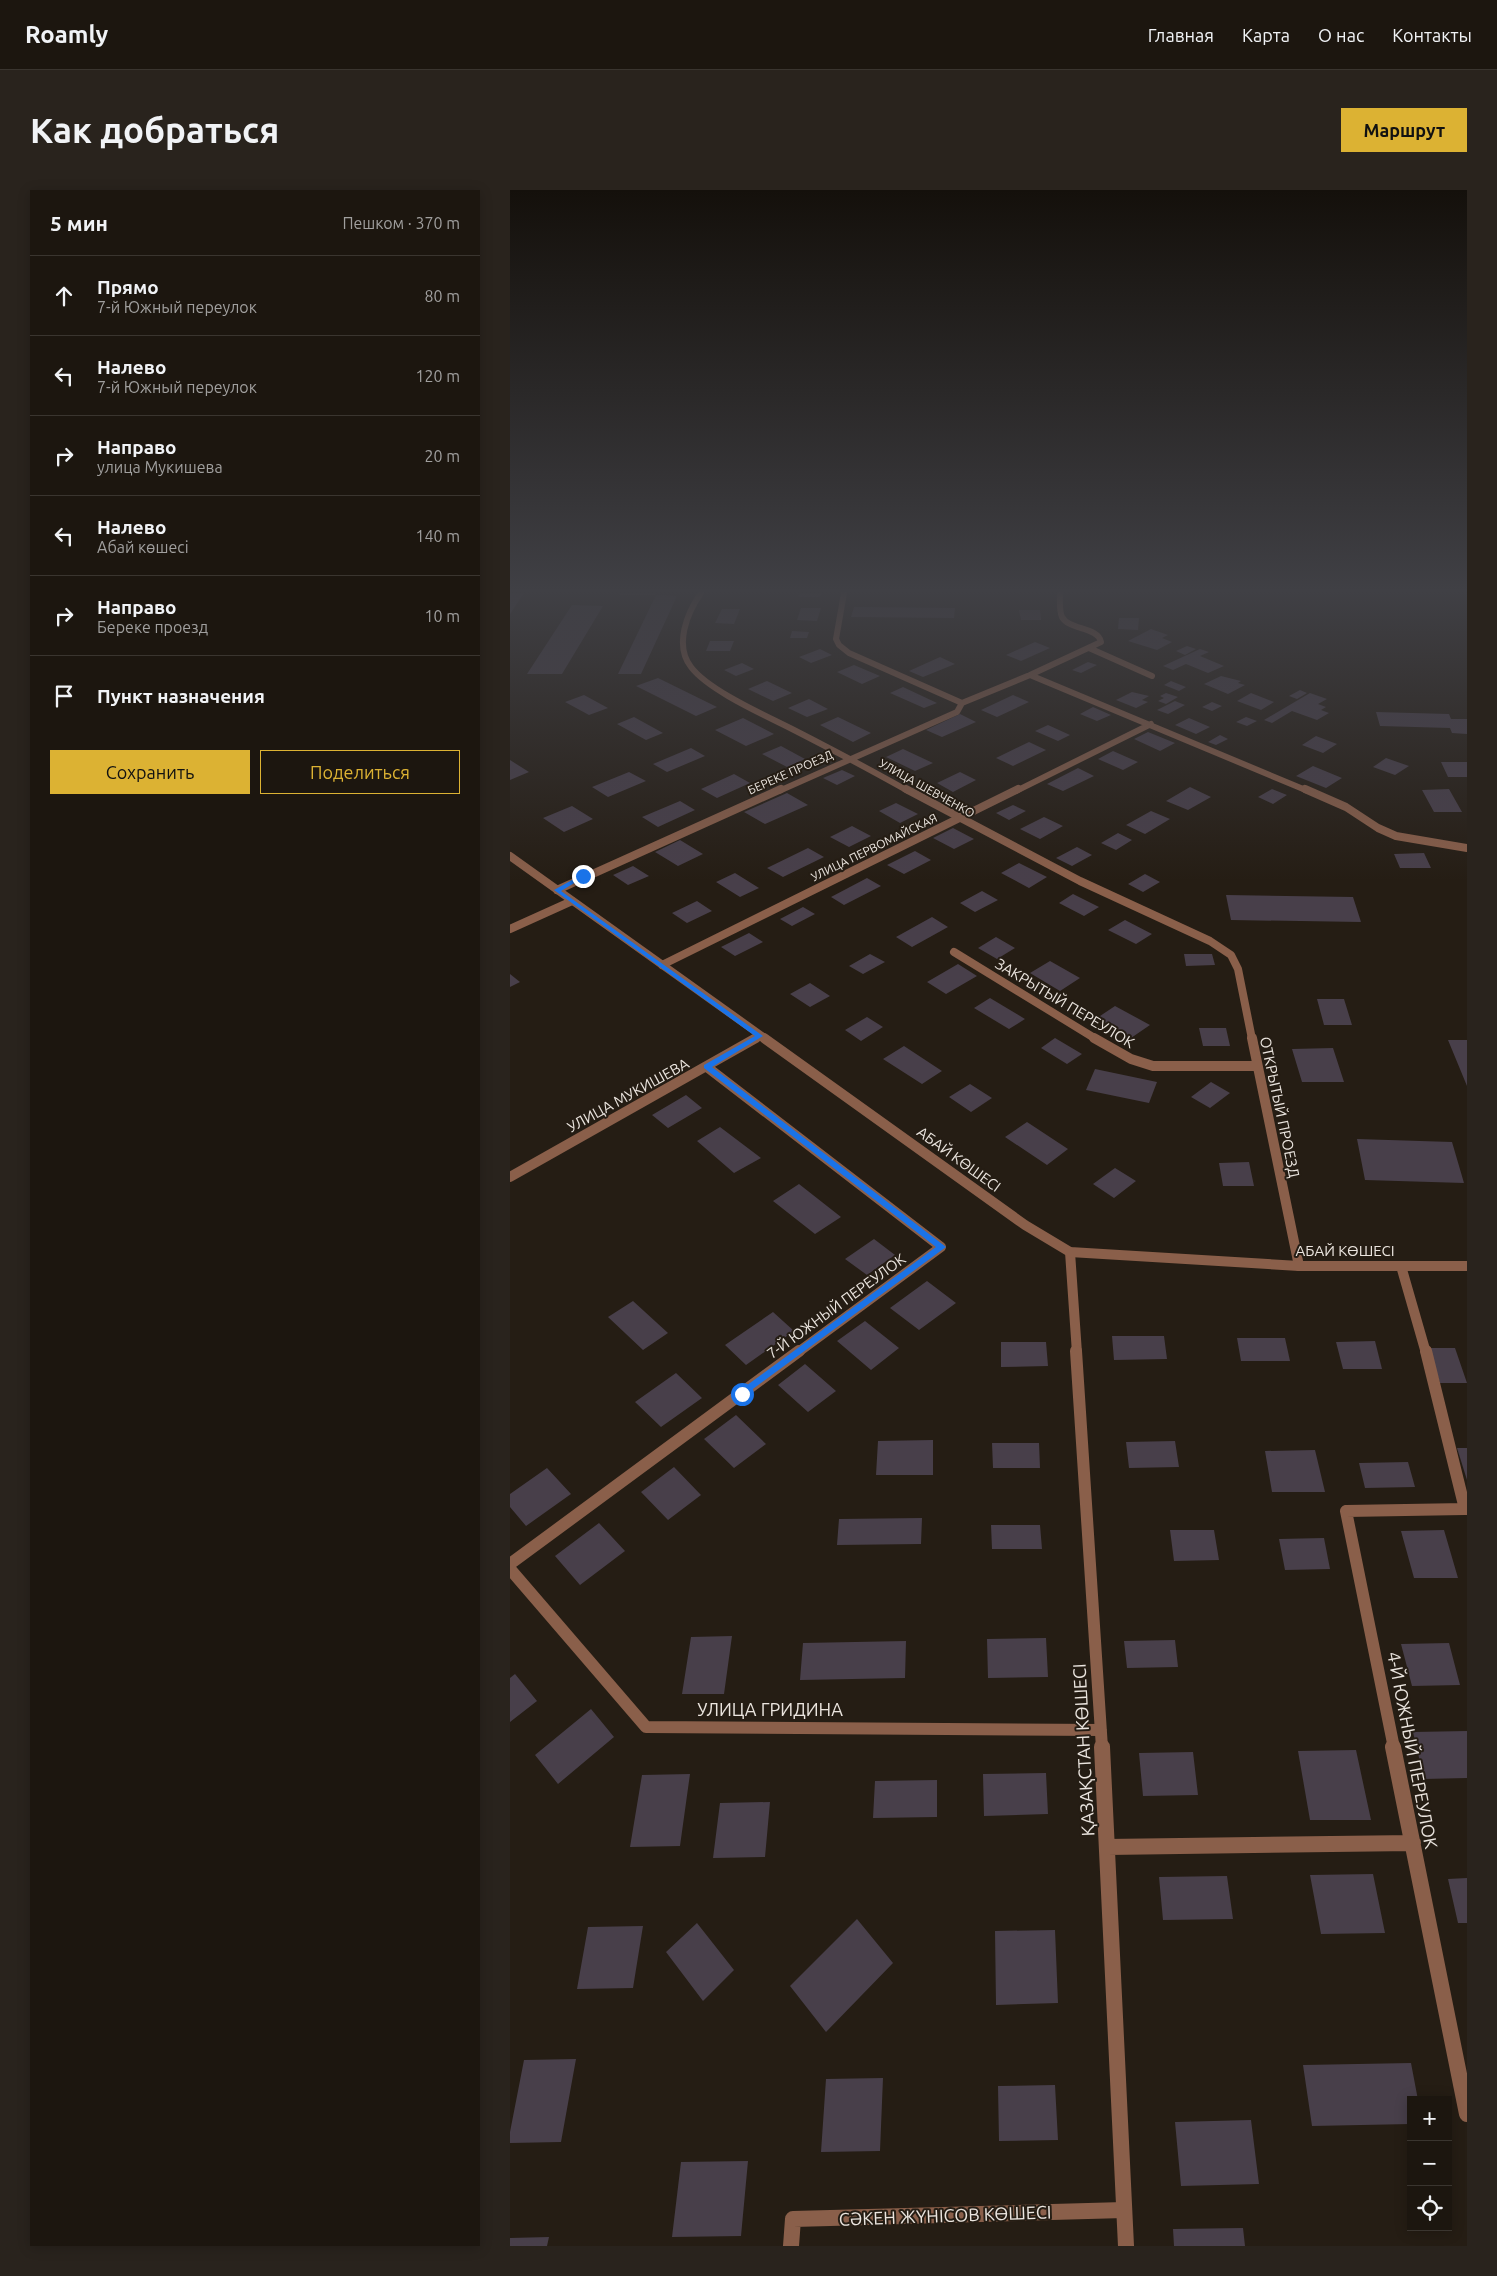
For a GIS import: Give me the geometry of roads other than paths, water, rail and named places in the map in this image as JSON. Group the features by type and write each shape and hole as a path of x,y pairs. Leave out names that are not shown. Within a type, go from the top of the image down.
{"street":[{"name":"УЛИЦА ШЕВЧЕНКО","path":"719,689 737,701 849,758 958,818 1080,881 1210,941 1231,955"},
{"path":"932,689 962,702"},
{"name":"БЕРЕКЕ ПРОЕЗД","path":"557,890 583,876 957,712 962,702 995,689"},
{"path":"1064,689 1346,808 1378,828 1396,836 1467,848"},
{"name":"УЛИЦА ПЕРВОМАЙСКАЯ","path":"662,965 1151,724"},
{"name":"АБАЙ КӨШЕСІ","path":"510,856 1025,1225 1070,1252 1299,1266 1467,1266"},
{"path":"510,929 572,901"},
{"name":"ЗАКРЫТЫЙ ПЕРЕУЛОК","path":"954,952 1076,1028 1131,1058 1154,1066 1256,1066"},
{"name":"ОТКРЫТЫЙ ПРОЕЗД","path":"1231,955 1238,969 1256,1066 1299,1266"},
{"name":"УЛИЦА МУКИШЕВА","path":"510,1177 760,1036"},
{"name":"7-Й ЮЖНЫЙ ПЕРЕУЛОК","path":"510,1564 941,1247 706,1067"},
{"name":"ҚАЗАҚСТАН КӨШЕСІ","path":"1070,1252 1101,1730 1126,2246"},
{"name":"4-Й ЮЖНЫЙ ПЕРЕУЛОК","path":"1401,1266 1418,1321 1466,1509 1346,1511 1467,2114"},
{"name":"УЛИЦА ГРИДИНА","path":"510,1569 646,1727 1101,1730"},
{"path":"1106,1847 1413,1844"},
{"name":"СӘКЕН ЖҮНІСОВ КӨШЕСІ","path":"791,2246 793,2220 1124,2210"}]}
